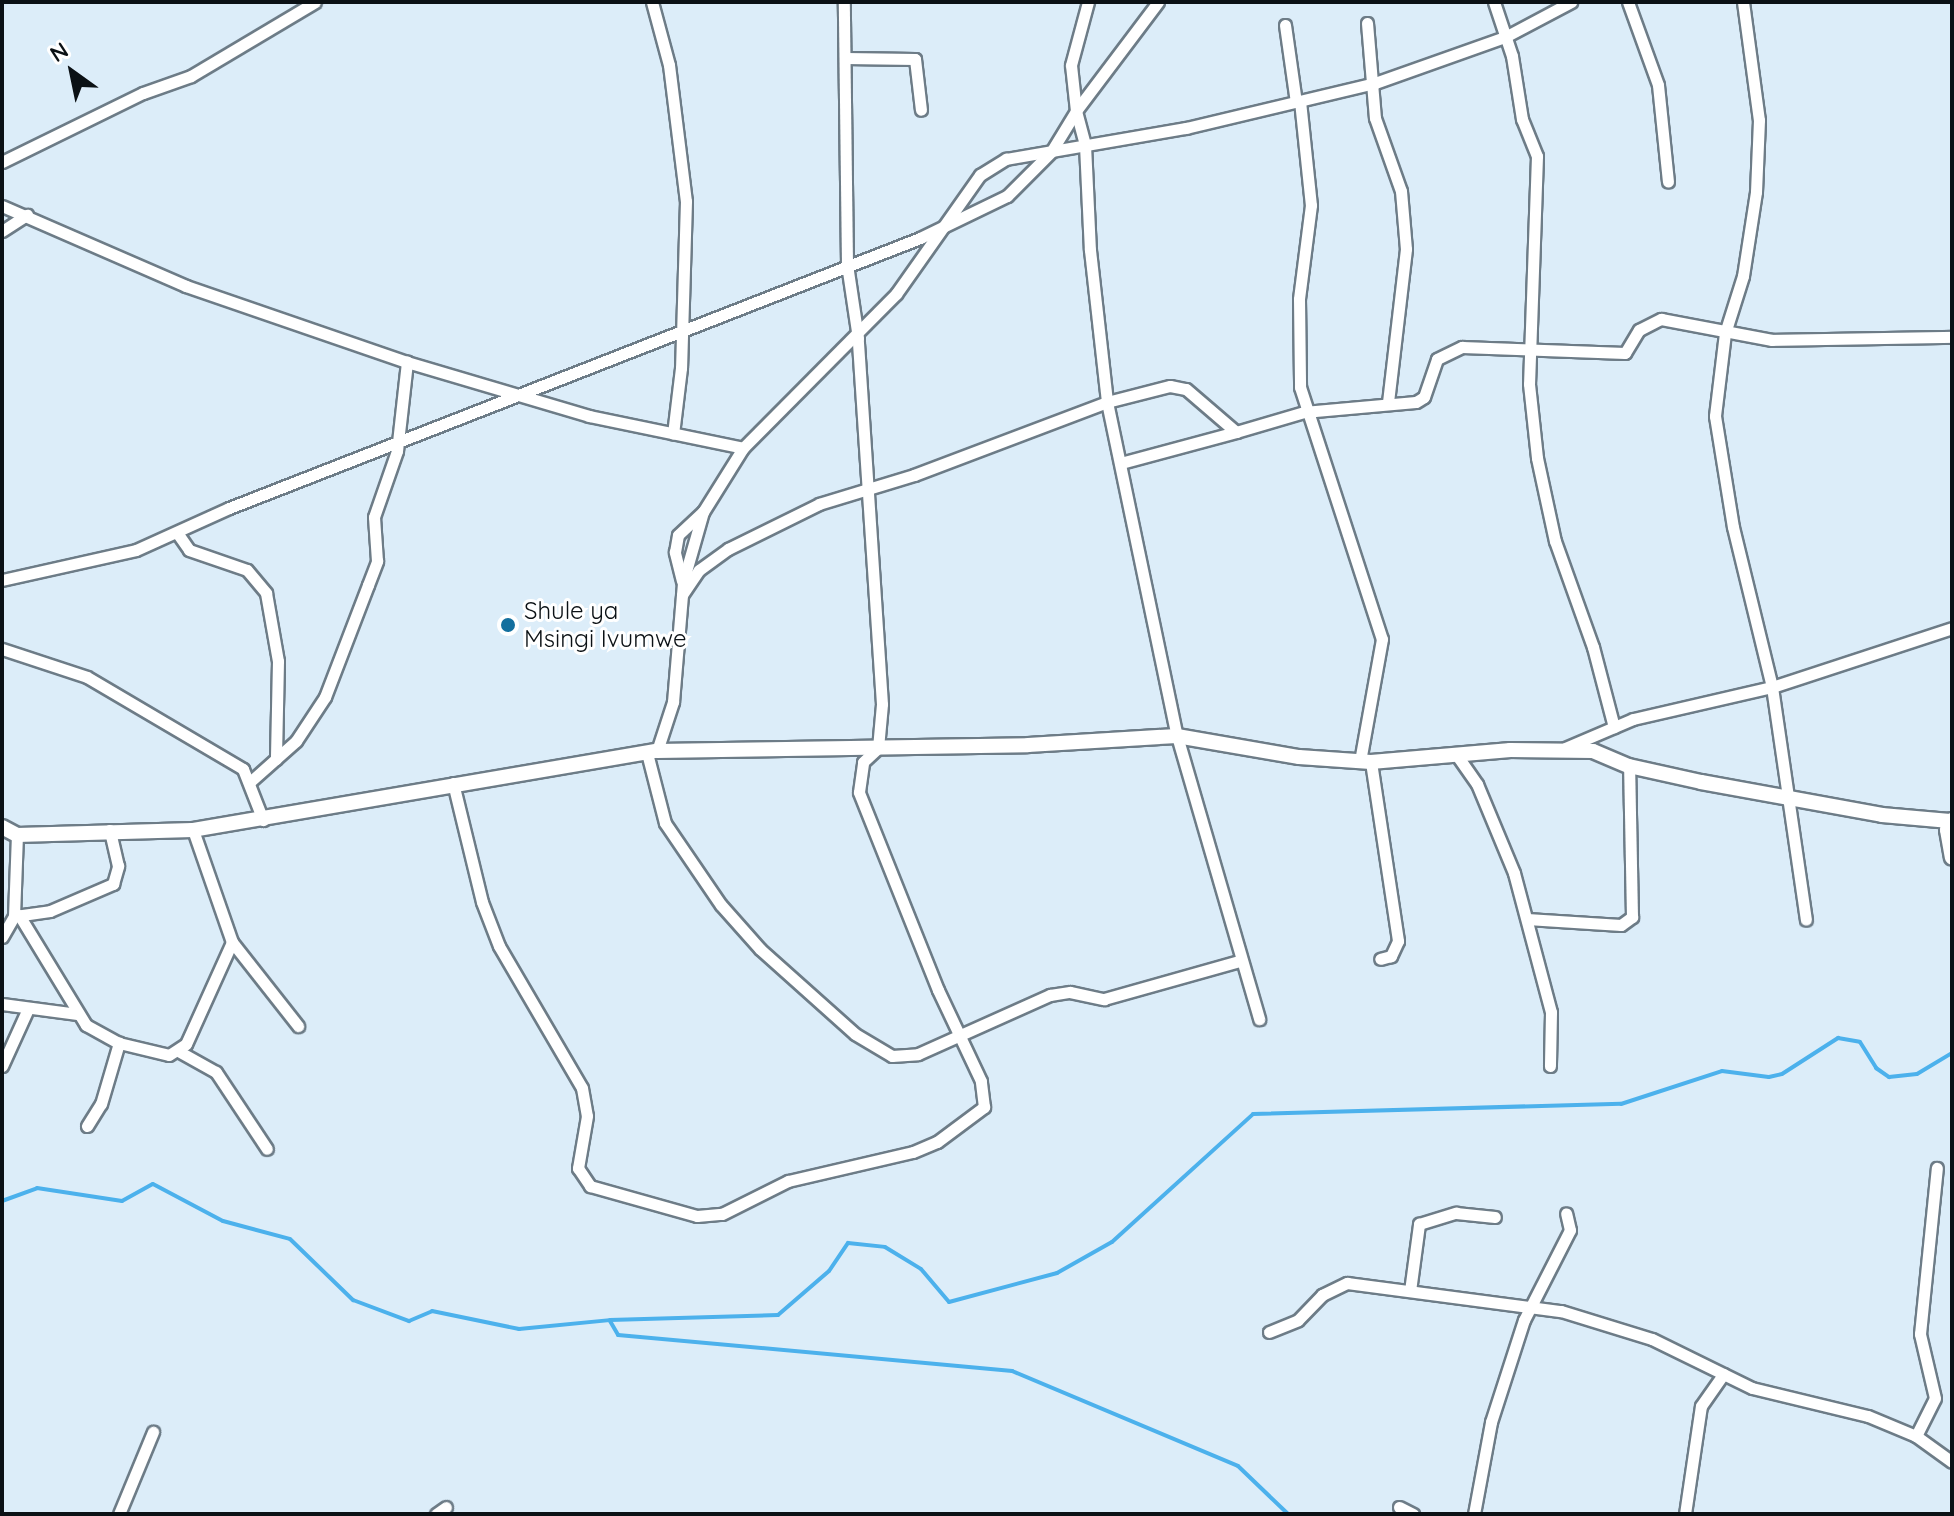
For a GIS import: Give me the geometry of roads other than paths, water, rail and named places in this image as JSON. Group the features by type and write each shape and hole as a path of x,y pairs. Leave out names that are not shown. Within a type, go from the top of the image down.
{"street":[{"path":"2,162 143,93 191,76 315,2"},
{"path":"652,2 669,65 686,201 673,434"},
{"path":"453,783 482,902 499,946 582,1088 587,1116 578,1168 590,1186 711,1216 807,1174 913,1152 937,1142 984,1107 981,1081 864,809 859,774 863,762 878,748 882,704 865,488 858,338 847,264 844,2"},
{"path":"1088,2 1071,65 1076,111 1085,145 1090,250 1107,402 1177,736 1239,961 1259,1019"},
{"path":"2,580 136,550 178,534 205,518 514,395 597,367 681,328 945,227 1007,196 1051,152 1076,111 1158,2"},
{"path":"1494,2 1505,37 1522,119 1537,156 1531,413 1539,470 1555,541 1593,647 1614,727"},
{"path":"1239,961 1104,999 1061,992 905,1059 892,1056 855,1034 760,949 721,905 665,823 652,752 673,702 683,582 703,512 743,448 858,338 945,227 970,186 995,164 1298,102 1375,83 1505,37 1571,2"},
{"path":"1628,2 1658,85 1668,181"},
{"path":"1743,2 1759,120 1756,192 1743,276 1725,333 1716,392 1717,442 1772,687 1806,920"},
{"path":"1367,23 1375,83 1375,118 1401,191 1406,249 1388,403"},
{"path":"1285,25 1311,205 1299,299 1298,366 1304,412 1336,488 1382,639 1365,761 1398,941 1391,956 1380,959"},
{"path":"845,58 915,59 921,110"},
{"path":"2,206 186,286 407,362 514,395 743,448"},
{"path":"2,231 27,215"},
{"path":"1121,463 1304,412 1424,397 1437,359 1447,351 1531,346 1625,353 1639,330 1661,319 1772,340 1952,337"},
{"path":"251,781 296,741 325,697 377,561 374,517 398,442 407,362"},
{"path":"682,595 699,570 728,549 775,523 865,488 914,475 1107,402 1178,386 1236,432"},
{"path":"178,534 189,550 247,570 266,593 278,661 276,759"},
{"path":"1564,749 1664,709 1772,687 1952,628"},
{"path":"2,649 87,677 224,756 251,781 263,820"},
{"path":"2,827 17,835 193,830 263,820 453,783 652,752 878,748 1177,736 1287,756 1365,761 1564,749 1593,751 1629,766 1789,797 1951,821 1947,830 1952,858"},
{"path":"1456,754 1493,817 1527,919 1553,1025 1550,1066"},
{"path":"1527,919 1621,925 1632,917 1629,766"},
{"path":"2,937 17,915 50,911 113,884 118,866 110,830"},
{"path":"193,830 232,942 298,1026"},
{"path":"17,835 17,915 77,1014 97,1034 119,1043 169,1055 180,1052 216,1072 267,1149"},
{"path":"180,1052 232,942"},
{"path":"2,1004 27,1011 77,1014"},
{"path":"2,1066 27,1011"},
{"path":"87,1126 101,1104 119,1043"},
{"path":"1916,1436 1935,1398 1920,1334 1937,1168"},
{"path":"1410,1291 1419,1224 1456,1213 1495,1217"},
{"path":"1474,1514 1491,1422 1532,1307 1570,1230 1566,1213"},
{"path":"1269,1332 1298,1320 1322,1295 1347,1283 1532,1307 1620,1326 1723,1374 1784,1396 1844,1407 1916,1436 1952,1462"},
{"path":"1685,1514 1701,1406 1723,1374"},
{"path":"119,1514 153,1432"},
{"path":"1399,1507 1413,1514"}],"waterway":[{"path":"2,1201 37,1188 122,1201 153,1184 223,1221 290,1239 353,1300 409,1321 432,1311 519,1329 610,1320 778,1315 829,1271 848,1243 885,1247 921,1269 949,1302 1057,1273 1112,1242 1253,1114 1621,1104 1722,1071 1769,1077 1782,1074 1838,1038 1860,1042 1876,1068 1889,1077 1917,1074 1952,1053"},
{"path":"610,1321 618,1335 1012,1371 1238,1466 1288,1514"}],"place":[{"name":"Shule ya Msingi Ivumwe","path":"508,625"}]}
